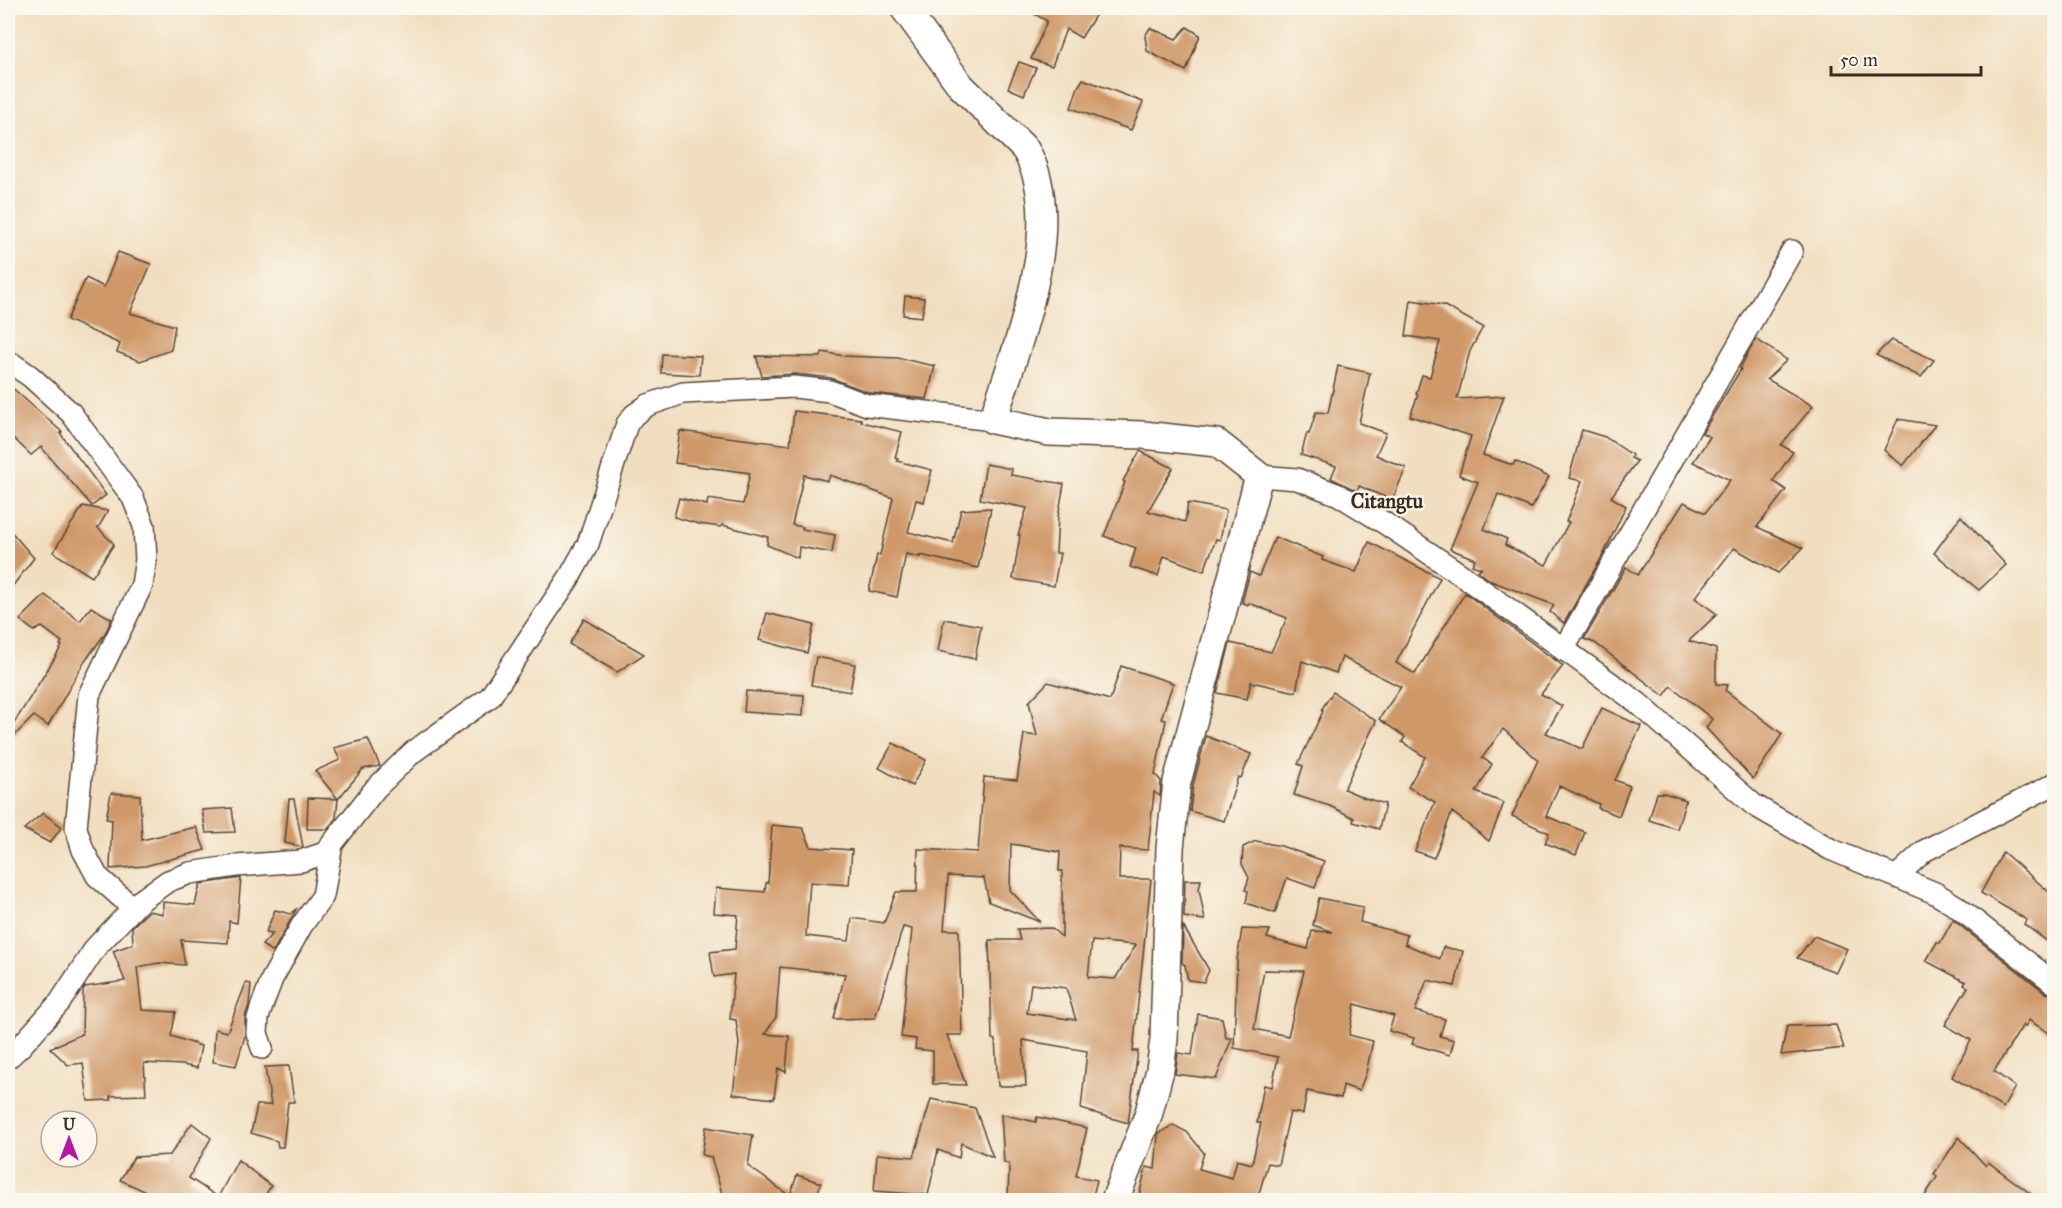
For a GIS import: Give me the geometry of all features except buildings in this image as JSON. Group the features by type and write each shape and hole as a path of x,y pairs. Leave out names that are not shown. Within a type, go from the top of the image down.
{"street":[{"path":"904,8 961,86 1025,149 1036,176 1042,206 1038,270 993,420"},
{"path":"1563,650 1792,251"},
{"path":"8,362 30,376 71,413 133,498 144,526 146,559 142,585 89,695 76,828 83,850 97,876 132,907"},
{"path":"8,1058 60,1002 96,947 132,907 168,881 190,873 236,866 301,861 325,853 375,789 413,752 490,697 569,578 588,544 627,424 634,415 648,405 683,393 794,387 830,391 867,405 993,420 1049,432 1143,435 1217,443 1259,476 1297,479 1339,495 1463,576 1638,703 1754,805 1830,849 1935,893 1956,906 2055,983"},
{"path":"1115,1200 1148,1116 1160,1070 1164,1039 1170,848 1177,782 1259,476"},
{"path":"1897,876 1924,852 2055,784"},
{"path":"262,1048 257,1033 258,1018 264,1000 272,979 303,925 323,896 332,844"}],"district":[{"name":"Citangtu","path":"1387,501"}]}
